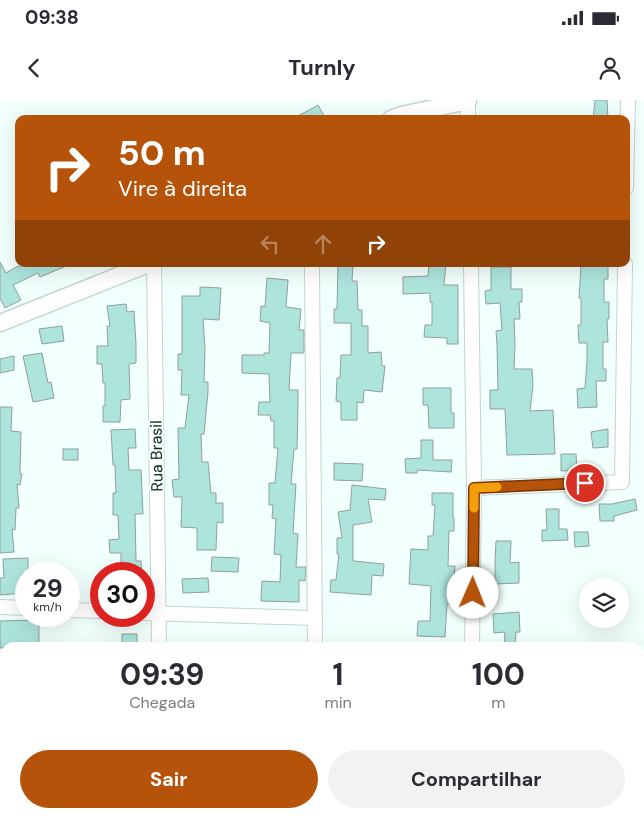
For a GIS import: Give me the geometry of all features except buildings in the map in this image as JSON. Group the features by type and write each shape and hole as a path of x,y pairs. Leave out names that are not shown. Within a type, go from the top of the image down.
{"street":[{"path":"401,115 468,100 468,115"},
{"path":"628,100 628,115"},
{"path":"0,323 140,267"},
{"name":"Rua Brasil","path":"154,267 159,642"},
{"path":"312,267 315,642"},
{"path":"471,267 474,488 472,642"},
{"path":"474,488 622,482 625,267"},
{"path":"0,607 15,608"},
{"path":"155,614 315,618"}],"slow traffic":[{"path":"474,508 474,488 497,487"}],"route":[{"path":"473,593 474,488 585,483"}]}
